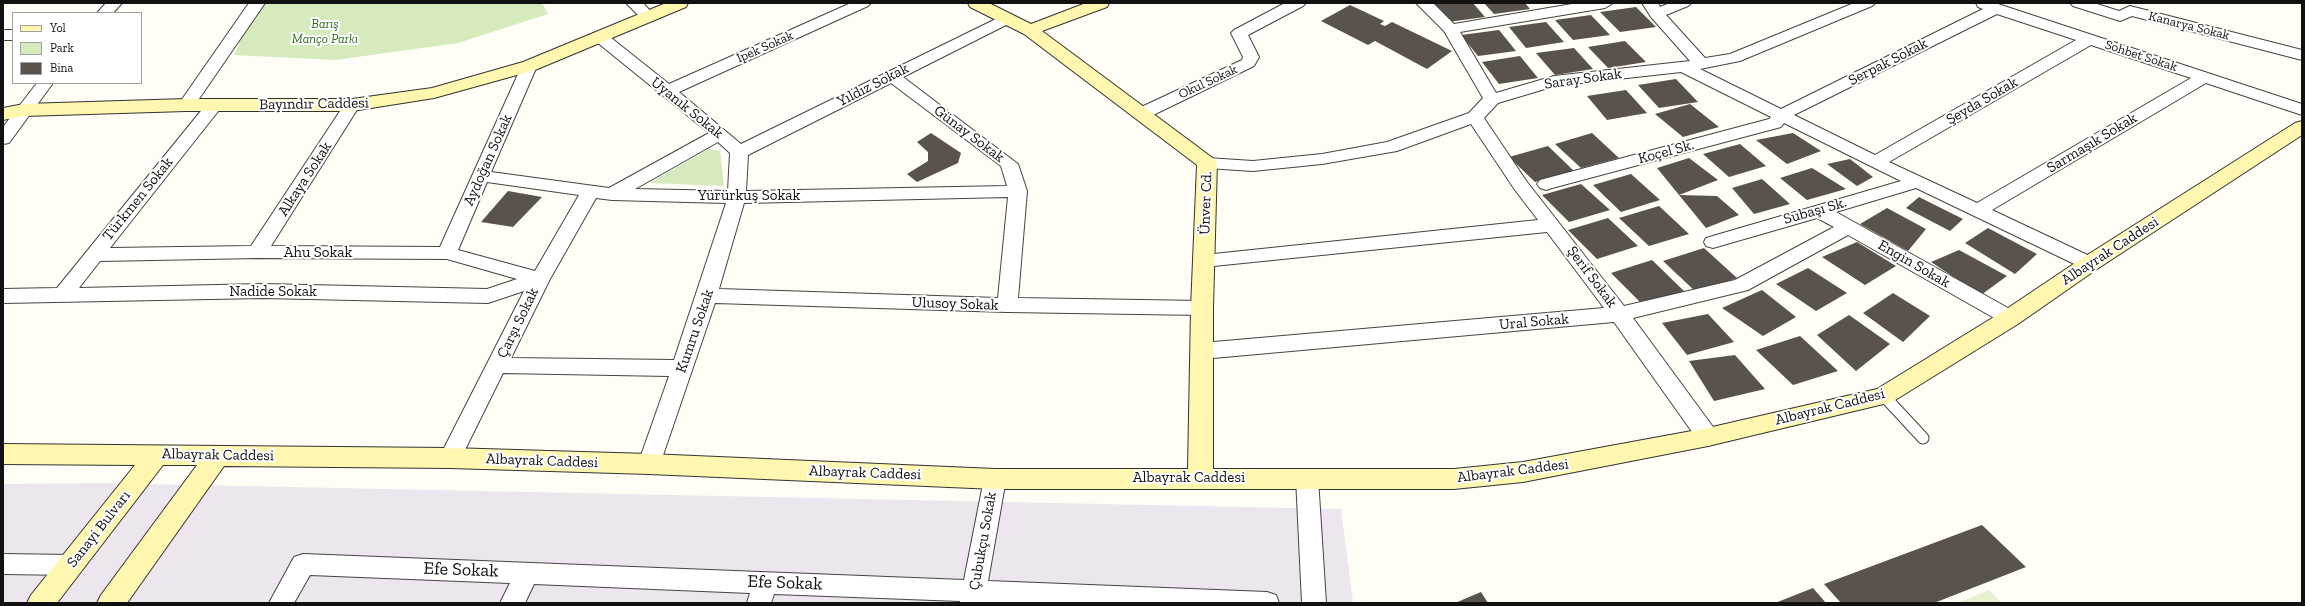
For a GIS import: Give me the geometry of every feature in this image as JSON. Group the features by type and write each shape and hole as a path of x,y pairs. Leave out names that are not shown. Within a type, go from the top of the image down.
{"street":[{"path":"105,12 114,3"},
{"path":"186,105 256,3"},
{"path":"634,3 646,16"},
{"name":"Bayındır Caddesi","path":"3,114 24,110 186,105 352,106 434,93 529,66 680,3"},
{"name":"İpek Sokak","path":"668,92 863,3"},
{"name":"Ünver Cd.","path":"976,3 1030,30 1207,163 1202,308 1200,478"},
{"path":"1030,30 1101,3"},
{"name":"Okul Sokak","path":"1142,113 1248,63 1251,57 1240,33 1271,15 1298,3"},
{"path":"1207,163 1253,166 1322,159 1391,147 1475,117 1492,99 1450,29 1424,3"},
{"path":"1450,29 1605,3"},
{"path":"1653,8 1683,3"},
{"name":"Saray Sokak","path":"1492,99 1554,81 1683,67 1734,58 1867,3"},
{"name":"Sohbet Sokak","path":"1979,3 1995,8 2109,27 2205,77 2302,110"},
{"name":"Kanarya Sokak","path":"2078,3 2109,27 2130,10 2302,55"},
{"path":"1653,8 1701,63"},
{"name":"Serpak Sokak","path":"1782,115 1995,8"},
{"name":"Yıldız Sokak","path":"739,152 1007,19"},
{"name":"Şeyda Sokak","path":"1875,162 2109,27"},
{"name":"Uyanık Sokak","path":"599,36 720,134 739,152"},
{"name":"Aydoğan Sokak","path":"447,254 529,66"},
{"path":"1683,67 1875,162 1979,210 2089,264"},
{"name":"Günay Sokak","path":"892,76 1009,164 1018,191 1007,305"},
{"name":"Sarmaşık Sokak","path":"1979,210 2205,77"},
{"path":"3,139 45,84"},
{"name":"Türkmen Sokak","path":"64,294 93,255 215,105"},
{"name":"Alkaya Sokak","path":"257,252 352,106"},
{"name":"Koçel Sk.","path":"1546,184 1775,123 1782,115"},
{"name":"Şerif Sokak","path":"1475,117 1522,186 1620,314 1708,437"},
{"name":"Albayrak Caddesi","path":"3,454 450,458 649,464 995,479 1454,479 1523,472 1708,437 1884,396 2010,318 2089,264 2298,133"},
{"path":"612,194 720,134"},
{"path":"737,197 739,152"},
{"name":"Yürürkuş Sokak","path":"481,176 612,194 737,197 1018,191"},
{"name":"Subaşı Sk.","path":"1713,242 1818,210 1918,182"},
{"name":"Çarşı Sokak","path":"450,458 540,279 591,190"},
{"name":"Kumru Sokak","path":"649,464 707,296 737,197"},
{"name":"Engin Sokak","path":"1818,210 2010,318"},
{"path":"1204,261 1553,225"},
{"name":"Ural Sokak","path":"1202,350 1620,314 1741,285 1849,227"},
{"name":"Ahu Sokak","path":"93,255 257,252 447,254 540,279"},
{"name":"Nadide Sokak","path":"3,296 263,292 488,296 540,279"},
{"name":"Ulusoy Sokak","path":"707,296 1007,305 1202,308"},
{"path":"497,365 682,368"},
{"name":"Sanayi Bulvarı","path":"41,603 157,455"},
{"path":"111,603 218,455"},
{"path":"1307,478 1314,603"},
{"name":"Çubukçu Sokak","path":"973,597 995,479"},
{"path":"3,564 71,565"},
{"name":"Efe Sokak","path":"281,603 303,564 527,573 762,593 1267,603"},
{"path":"512,603 527,573"}],"lane":[{"path":"1884,396 1923,438"}],"shaded area":[{"path":"99,483 1341,509 1353,603 3,603 3,484"}],"green space":[{"name":"Barış Manço Parkı","path":"266,3 542,3 548,14 458,43 335,60 234,55 246,28"},
{"path":"709,149 720,151 724,186 649,183"},
{"path":"1989,590 2002,603 1957,603"}],"building":[{"path":"1433,3 1473,3 1485,17 1448,22"},
{"path":"1484,3 1525,3 1530,9 1494,14"},
{"path":"1350,5 1384,21 1380,24 1385,26 1392,22 1452,51 1427,69 1375,41 1368,45 1321,21"},
{"path":"1636,7 1656,27 1620,32 1600,12"},
{"path":"1591,15 1610,35 1573,40 1555,20"},
{"path":"1546,22 1564,42 1526,48 1509,27"},
{"path":"1499,30 1516,51 1478,56 1461,35"},
{"path":"1625,41 1646,62 1608,68 1588,47"},
{"path":"1574,48 1593,69 1555,75 1536,53"},
{"path":"1520,56 1538,78 1499,84 1482,62"},
{"path":"1676,79 1698,102 1659,108 1638,85"},
{"path":"1626,90 1647,113 1607,120 1587,96"},
{"path":"1690,104 1719,127 1683,137 1655,114"},
{"path":"931,133 961,153 958,163 917,182 907,174 928,161 928,152 917,142"},
{"path":"1592,133 1619,158 1581,168 1555,144"},
{"path":"1793,133 1821,151 1787,164 1756,140"},
{"path":"1740,144 1766,166 1729,177 1703,154"},
{"path":"1548,146 1574,171 1535,182 1509,157"},
{"path":"1689,158 1718,180 1679,195 1657,168"},
{"path":"1850,159 1873,177 1857,186 1827,164"},
{"path":"1812,168 1846,189 1807,200 1780,178"},
{"path":"1631,174 1660,200 1621,212 1593,185"},
{"path":"1762,179 1790,204 1754,214 1732,188"},
{"path":"1581,184 1610,210 1569,222 1542,195"},
{"path":"508,191 542,197 513,227 481,222"},
{"path":"1679,195 1717,196 1739,215 1706,228"},
{"path":"1919,197 1963,219 1950,231 1906,208"},
{"path":"1659,206 1689,234 1649,246 1619,218"},
{"path":"1887,208 1926,229 1908,251 1860,224"},
{"path":"1608,218 1638,246 1597,259 1568,230"},
{"path":"1988,228 2037,254 2015,274 1965,243"},
{"path":"1857,242 1896,266 1865,285 1822,257"},
{"path":"1704,248 1737,278 1696,292 1663,261"},
{"path":"1959,250 2007,276 1981,295 1931,262"},
{"path":"1652,260 1684,291 1642,304 1611,273"},
{"path":"1808,268 1847,293 1816,311 1776,284"},
{"path":"1762,290 1796,317 1763,336 1722,308"},
{"path":"1893,293 1930,316 1903,342 1863,313"},
{"path":"1708,314 1734,342 1687,355 1662,323"},
{"path":"1849,315 1890,344 1856,371 1817,335"},
{"path":"1800,336 1838,371 1793,385 1756,350"},
{"path":"1735,355 1765,389 1714,401 1689,361"},
{"path":"1982,525 2026,567 1934,603 1841,603 1824,584"},
{"path":"1813,588 1826,603 1775,603"},
{"path":"1481,592 1488,603 1455,603"}]}
